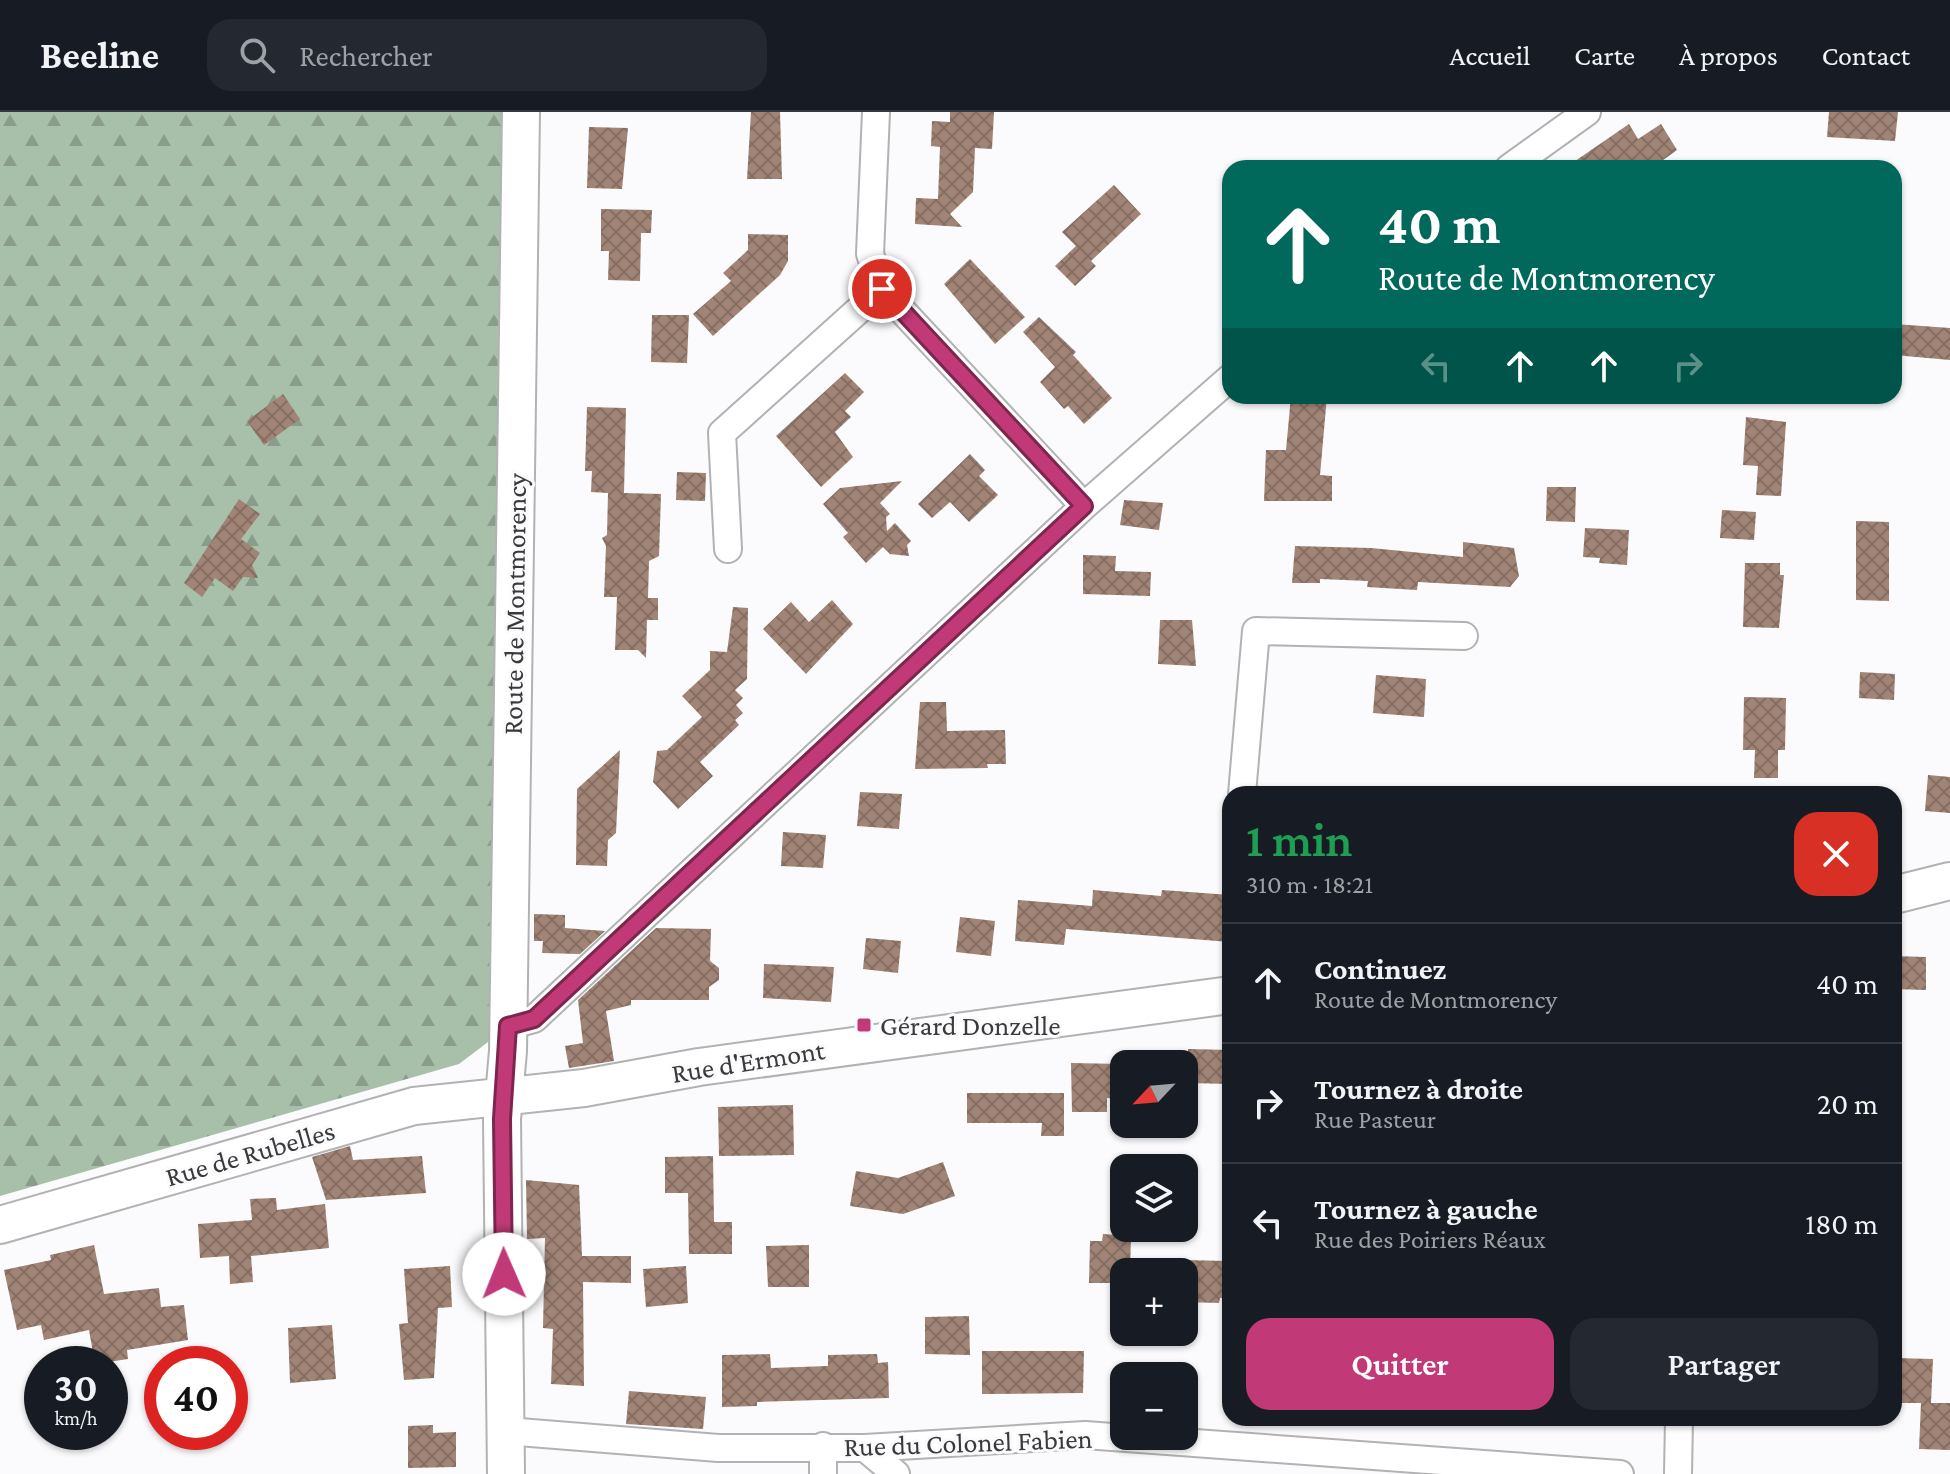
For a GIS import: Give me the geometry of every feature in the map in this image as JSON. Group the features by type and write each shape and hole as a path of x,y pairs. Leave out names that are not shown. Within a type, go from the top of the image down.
{"street":[{"name":"Route de Montmorency","path":"506,1474 504,1095 508,1026 521,112"},
{"path":"876,112 870,254 882,289 1084,506"},
{"path":"1520,160 1587,112"},
{"path":"728,549 722,433 882,289"},
{"path":"508,1026 534,1019 1084,506 1222,385"},
{"path":"1243,786 1256,631 1464,636"},
{"path":"1902,893 1950,881"},
{"name":"Rue d'Ermont","path":"504,1095 584,1088 699,1067 1222,996"},
{"name":"Rue de Rubelles","path":"0,1225 414,1106 504,1095"},
{"path":"1678,1474 1679,1426"},
{"name":"Rue du Colonel Fabien","path":"506,1431 718,1448 865,1448 1085,1435 1620,1474"},
{"path":"823,1446 823,1474"},
{"path":"865,1448 896,1474"}],"green space":[{"path":"0,112 503,112 492,1039 459,1064 0,1196"}],"building":[{"path":"751,112 780,112 782,179 747,179"},
{"path":"950,112 994,112 992,149 975,148 973,192 950,214 962,227 915,224 916,198 938,199 940,147 931,146 932,121 950,122"},
{"path":"1829,112 1898,112 1895,141 1827,137"},
{"path":"1629,124 1638,139 1661,124 1677,150 1663,160 1577,160"},
{"path":"589,127 628,128 622,189 587,188"},
{"path":"1114,185 1141,214 1091,261 1096,266 1075,286 1055,266 1076,246 1062,232"},
{"path":"601,209 652,210 651,233 641,233 640,281 608,280 609,251 601,251"},
{"path":"748,234 788,235 788,261 780,275 713,336 693,314 731,281 723,273 748,250"},
{"path":"970,259 1025,317 995,344 944,284"},
{"path":"652,315 689,315 687,363 651,362"},
{"path":"1039,317 1076,352 1073,355 1112,398 1084,424 1068,406 1064,409 1040,382 1055,367 1023,332"},
{"path":"1902,325 1950,328 1950,360 1902,356"},
{"path":"845,373 864,392 845,411 851,417 835,432 853,457 821,487 776,436"},
{"path":"283,394 300,419 264,445 247,421"},
{"path":"1290,404 1326,404 1320,475 1332,476 1332,501 1264,501 1266,450 1286,450"},
{"path":"587,407 626,408 624,493 661,494 659,556 649,561 648,598 658,598 658,620 647,620 646,658 638,650 615,650 617,597 604,597 606,546 602,538 607,535 608,493 591,492 592,471 585,471"},
{"path":"1746,417 1786,422 1781,496 1756,495 1758,466 1743,465"},
{"path":"970,454 985,470 979,476 998,495 969,522 950,502 932,518 918,504"},
{"path":"677,472 706,473 705,501 676,500"},
{"path":"902,481 880,503 890,514 886,517 887,531 895,523 911,541 907,545 909,556 890,554 883,547 866,563 843,537 848,533 823,504 840,488"},
{"path":"1547,487 1576,487 1575,522 1546,521"},
{"path":"239,499 260,514 241,539 260,553 252,565 258,578 243,577 233,591 215,578 202,597 184,583"},
{"path":"1124,500 1163,503 1159,530 1120,525"},
{"path":"1722,510 1756,512 1754,540 1720,538"},
{"path":"1856,521 1889,522 1889,601 1856,600"},
{"path":"1585,528 1629,530 1627,565 1599,563 1600,558 1583,557"},
{"path":"1463,542 1514,548 1519,576 1510,587 1418,582 1417,590 1367,587 1368,581 1320,579 1320,583 1292,583 1295,546 1371,548 1463,557"},
{"path":"1083,555 1116,556 1115,571 1151,572 1150,596 1083,594"},
{"path":"1745,563 1780,563 1780,575 1784,575 1779,628 1743,627"},
{"path":"832,600 853,624 806,674 763,629 791,602 809,622"},
{"path":"733,607 748,608 747,679 735,690 743,698 736,705 743,713 735,720 739,725 700,762 713,776 678,809 653,782 657,751 667,750 702,717 682,696 710,670 710,651 727,652"},
{"path":"1160,620 1192,620 1196,666 1158,664"},
{"path":"1860,672 1895,674 1894,700 1859,698"},
{"path":"1376,675 1426,679 1424,717 1373,713"},
{"path":"1744,697 1786,698 1785,750 1778,750 1778,778 1754,778 1755,750 1743,750"},
{"path":"920,702 946,702 947,731 1005,730 1006,764 987,764 988,768 915,769"},
{"path":"620,750 616,833 608,840 607,866 576,865 577,789"},
{"path":"1928,775 1950,777 1950,813 1925,811"},
{"path":"860,792 902,794 899,829 857,826"},
{"path":"783,832 826,835 823,868 781,866"},
{"path":"1093,890 1161,896 1162,890 1222,894 1222,941 1066,929 1064,945 1015,941 1018,900 1092,906"},
{"path":"534,914 565,915 565,928 605,931 580,954 542,953 543,941 534,941"},
{"path":"960,917 995,921 991,956 956,952"},
{"path":"656,928 711,929 710,961 719,968 719,980 709,987 709,1000 631,1000 631,1005 606,1011 614,1061 569,1068 565,1046 583,1043 578,1000"},
{"path":"866,938 901,941 898,973 863,969"},
{"path":"1902,956 1926,957 1926,990 1902,989"},
{"path":"764,964 834,967 831,1002 763,998"},
{"path":"1188,1049 1222,1050 1222,1084 1198,1083 1198,1050"},
{"path":"1071,1063 1110,1064 1107,1112 1072,1112"},
{"path":"967,1093 1064,1093 1064,1136 1041,1136 1042,1123 967,1123"},
{"path":"793,1105 794,1155 719,1156 718,1107"},
{"path":"350,1146 353,1160 422,1156 426,1193 326,1200 312,1157"},
{"path":"713,1156 714,1222 732,1222 732,1254 689,1254 688,1193 665,1193 665,1157"},
{"path":"943,1162 955,1196 903,1214 850,1206 856,1171 898,1178"},
{"path":"526,1180 579,1185 582,1256 631,1256 631,1283 583,1282 584,1386 551,1384 553,1329 543,1328 545,1238 527,1239"},
{"path":"276,1198 277,1210 325,1204 329,1248 251,1256 253,1282 230,1284 229,1256 200,1258 198,1224 252,1220 250,1199"},
{"path":"1103,1234 1110,1234 1110,1242 1131,1242 1130,1258 1110,1258 1110,1283 1089,1283 1090,1241 1102,1241"},
{"path":"94,1245 104,1294 159,1288 161,1307 184,1305 188,1340 128,1350 128,1346 92,1346 89,1330 44,1340 41,1325 17,1330 4,1270 51,1260 50,1255"},
{"path":"809,1245 809,1287 768,1287 766,1246"},
{"path":"1198,1260 1222,1261 1222,1298 1219,1303 1198,1302"},
{"path":"450,1266 452,1307 438,1308 434,1378 404,1380 399,1324 408,1323 404,1269"},
{"path":"686,1266 688,1303 646,1307 643,1269"},
{"path":"969,1316 970,1355 925,1354 925,1317"},
{"path":"332,1325 336,1379 290,1383 288,1328"},
{"path":"982,1351 1084,1351 1083,1393 982,1394"},
{"path":"770,1354 771,1368 828,1366 828,1355 877,1354 878,1363 888,1362 889,1398 757,1402 757,1406 722,1407 722,1355"},
{"path":"1902,1358 1933,1359 1931,1403 1950,1403 1950,1450 1919,1449 1921,1403 1902,1403"},
{"path":"629,1391 706,1397 703,1429 626,1424"},
{"path":"433,1425 433,1433 456,1432 456,1467 408,1468 408,1426"}],"place":[{"name":"Gérard Donzelle","path":"864,1025"}],"route":[{"path":"504,1274 502,1119 508,1026 534,1019 1084,506 882,289"}]}
